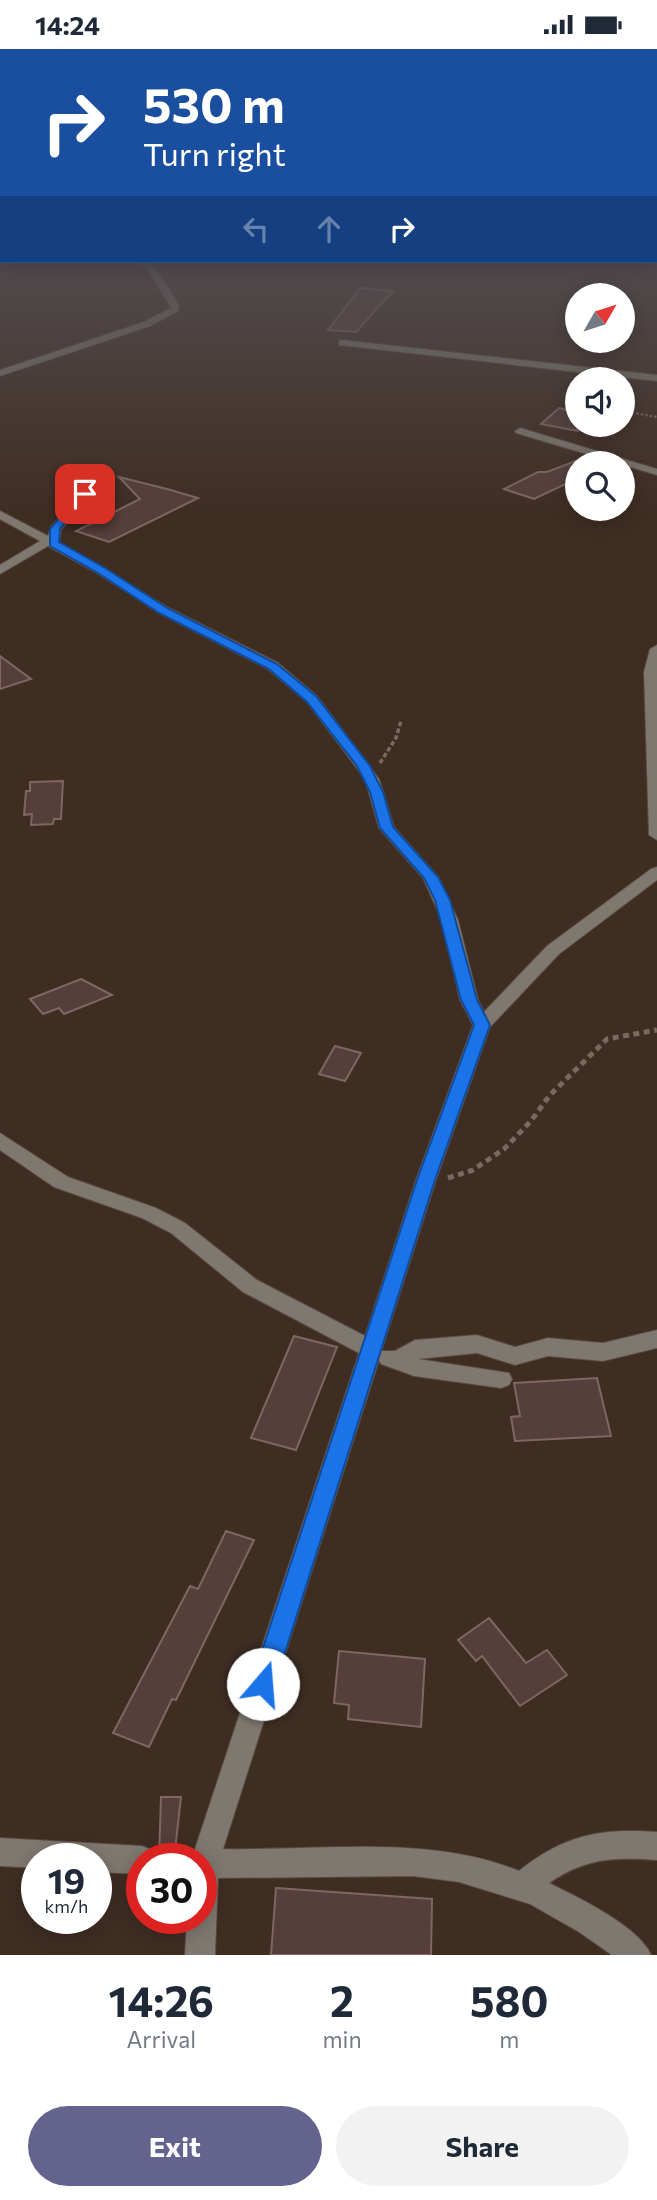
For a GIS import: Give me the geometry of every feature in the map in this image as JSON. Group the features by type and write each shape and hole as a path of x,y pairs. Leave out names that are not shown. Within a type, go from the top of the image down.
{"street":[{"path":"0,373 111,336"},
{"path":"342,343 657,377"},
{"path":"520,431 657,472"},
{"path":"0,570 51,542 55,529 85,494"},
{"path":"0,514 102,570 163,611 256,656 289,678 312,699 372,779 387,828 430,877 442,900 469,1000 482,1025"},
{"path":"0,528 25,528"},
{"path":"657,649 651,672 657,835"},
{"path":"210,1843 426,1180 482,1025 554,950 657,872"},
{"path":"0,1140 61,1182 149,1213 178,1228 250,1286 370,1355 414,1367 501,1379"},
{"path":"397,1361 415,1349 426,1348 477,1345 515,1356 548,1347 603,1352 657,1339"},
{"path":"522,1886 564,1855 614,1842 657,1846"},
{"path":"0,1852 126,1859"},
{"path":"217,1863 428,1863 475,1870 522,1886 598,1927 636,1955"},
{"path":"200,1955 201,1934"}],"path":[{"path":"635,413 657,417"},
{"path":"372,779 396,738 401,722"},
{"path":"426,1180 451,1178 495,1158 530,1122 551,1093 593,1058 607,1039 657,1030"}],"building":[{"path":"559,408 565,410 565,429 541,424"},
{"path":"565,465 565,484 534,499 504,489 538,472 547,472"},
{"path":"119,477 198,498 109,542 76,531 140,499"},
{"path":"0,656 31,679 0,689"},
{"path":"63,781 61,819 54,819 53,824 31,825 32,814 24,815 26,791 30,791 30,782"},
{"path":"81,979 112,995 64,1014 59,1008 43,1014 30,999"},
{"path":"335,1046 361,1053 345,1081 319,1074"},
{"path":"294,1336 337,1347 296,1450 251,1438"},
{"path":"597,1378 611,1436 515,1441 511,1417 520,1416 514,1383"},
{"path":"226,1531 254,1540 176,1700 172,1699 149,1747 113,1733 190,1586 198,1589"},
{"path":"489,1618 526,1663 547,1650 567,1675 520,1706 482,1656 476,1661 458,1640"},
{"path":"339,1651 425,1659 421,1727 348,1719 349,1705 334,1703"},
{"path":"161,1797 181,1797 176,1843 160,1843"},
{"path":"276,1888 432,1899 431,1955 271,1955"}],"route":[{"path":"85,494 55,529 53,544 102,570 163,611 273,666 312,699 363,766 372,779 387,828 430,877 442,900 450,920 469,1000 482,1025 426,1180 263,1684"}]}
